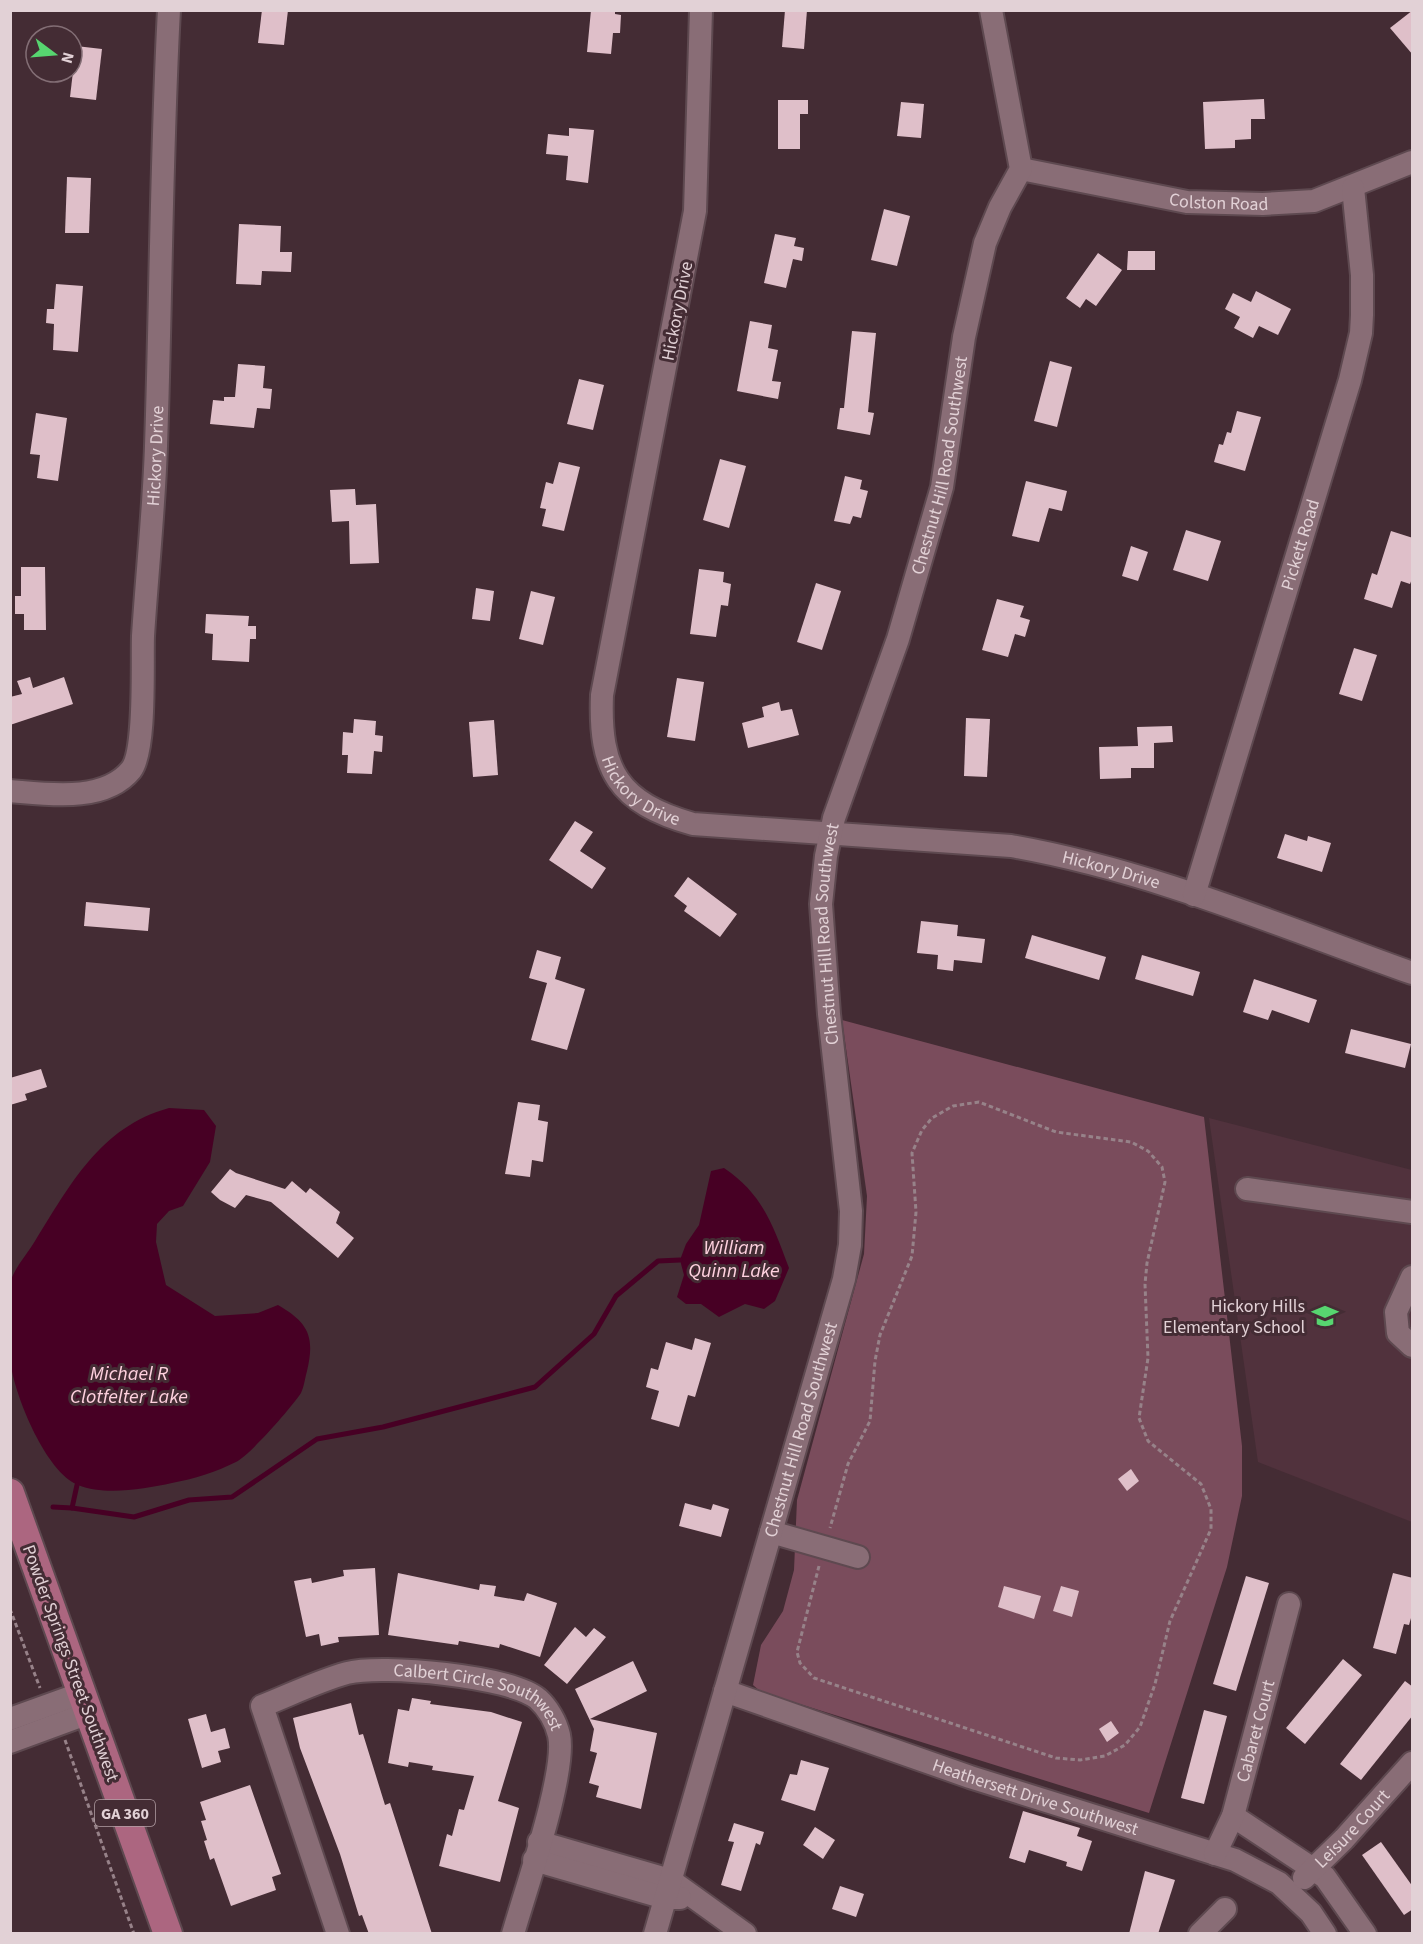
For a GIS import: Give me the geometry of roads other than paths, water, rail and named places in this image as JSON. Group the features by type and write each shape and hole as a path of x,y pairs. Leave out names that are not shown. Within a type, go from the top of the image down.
{"main road":[{"name":"Powder Springs Street Southwest","path":"10,1493 168,1934"}],"street":[{"name":"Hickory Drive","path":"10,791 55,795 108,789 131,770 139,749 143,636 156,449 163,125 169,10"},
{"name":"Hickory Drive","path":"701,10 695,211 602,695 604,750 610,770 644,805 666,817 693,824 1011,846 1106,866 1413,973"},
{"path":"991,10 1021,169"},
{"name":"Colston Road","path":"1021,169 1187,202 1263,204 1314,201 1353,188 1413,162"},
{"name":"Chestnut Hill Road Southwest","path":"656,1934 844,1279 850,1245 851,1211 832,1061 821,904 830,833 898,639 942,487 964,337 985,243 1000,207 1021,169"},
{"name":"Pickett Road","path":"1194,895 1347,391 1361,333 1362,275 1353,188"},
{"path":"1247,1189 1413,1212"},
{"path":"1413,1277 1396,1312 1398,1334 1413,1346"},
{"path":"771,1532 858,1557"},
{"name":"Cabaret Court","path":"1215,1854 1233,1816 1289,1604"},
{"name":"Calbert Circle Southwest","path":"338,1934 262,1706 347,1673 394,1669 489,1681 538,1699 551,1715 559,1736 559,1771 513,1934"},
{"name":"Heathersett Drive Southwest","path":"725,1691 970,1777 1215,1854 1259,1871 1288,1890 1311,1913 1325,1934"},
{"path":"10,1742 53,1715 86,1703"},
{"path":"10,1719 53,1715"},
{"name":"Leisure Court","path":"1288,1890 1314,1870 1413,1763"},
{"path":"1233,1816 1314,1870 1335,1889 1365,1934"},
{"path":"536,1851 668,1889 694,1899 745,1934"},
{"path":"1200,1934 1209,1922 1225,1909"}],"water":[{"name":"Michael R Clotfelter Lake","path":"169,1108 204,1110 216,1126 210,1162 183,1206 169,1211 157,1224 156,1242 166,1285 215,1316 258,1313 278,1305 297,1318 307,1332 310,1349 307,1371 302,1391 296,1400 261,1441 236,1462 197,1477 149,1487 112,1491 89,1488 78,1485 66,1477 55,1465 34,1433 19,1396 9,1348 11,1279 61,1199 89,1161 124,1129 145,1117"},
{"name":"William Quinn Lake","path":"724,1168 748,1189 765,1212 789,1268 775,1301 764,1309 745,1304 719,1317 701,1304 686,1304 677,1297 684,1275 680,1260 686,1244 699,1225 711,1171"}],"waterway":[{"path":"72,1508 134,1517 189,1500 232,1497 317,1439 383,1427 535,1387 594,1334 616,1296 658,1261 680,1260"},
{"path":"53,1507 72,1508 77,1485"}],"place":[{"name":"Hickory Hills Elementary School","path":"1325,1316"}]}
